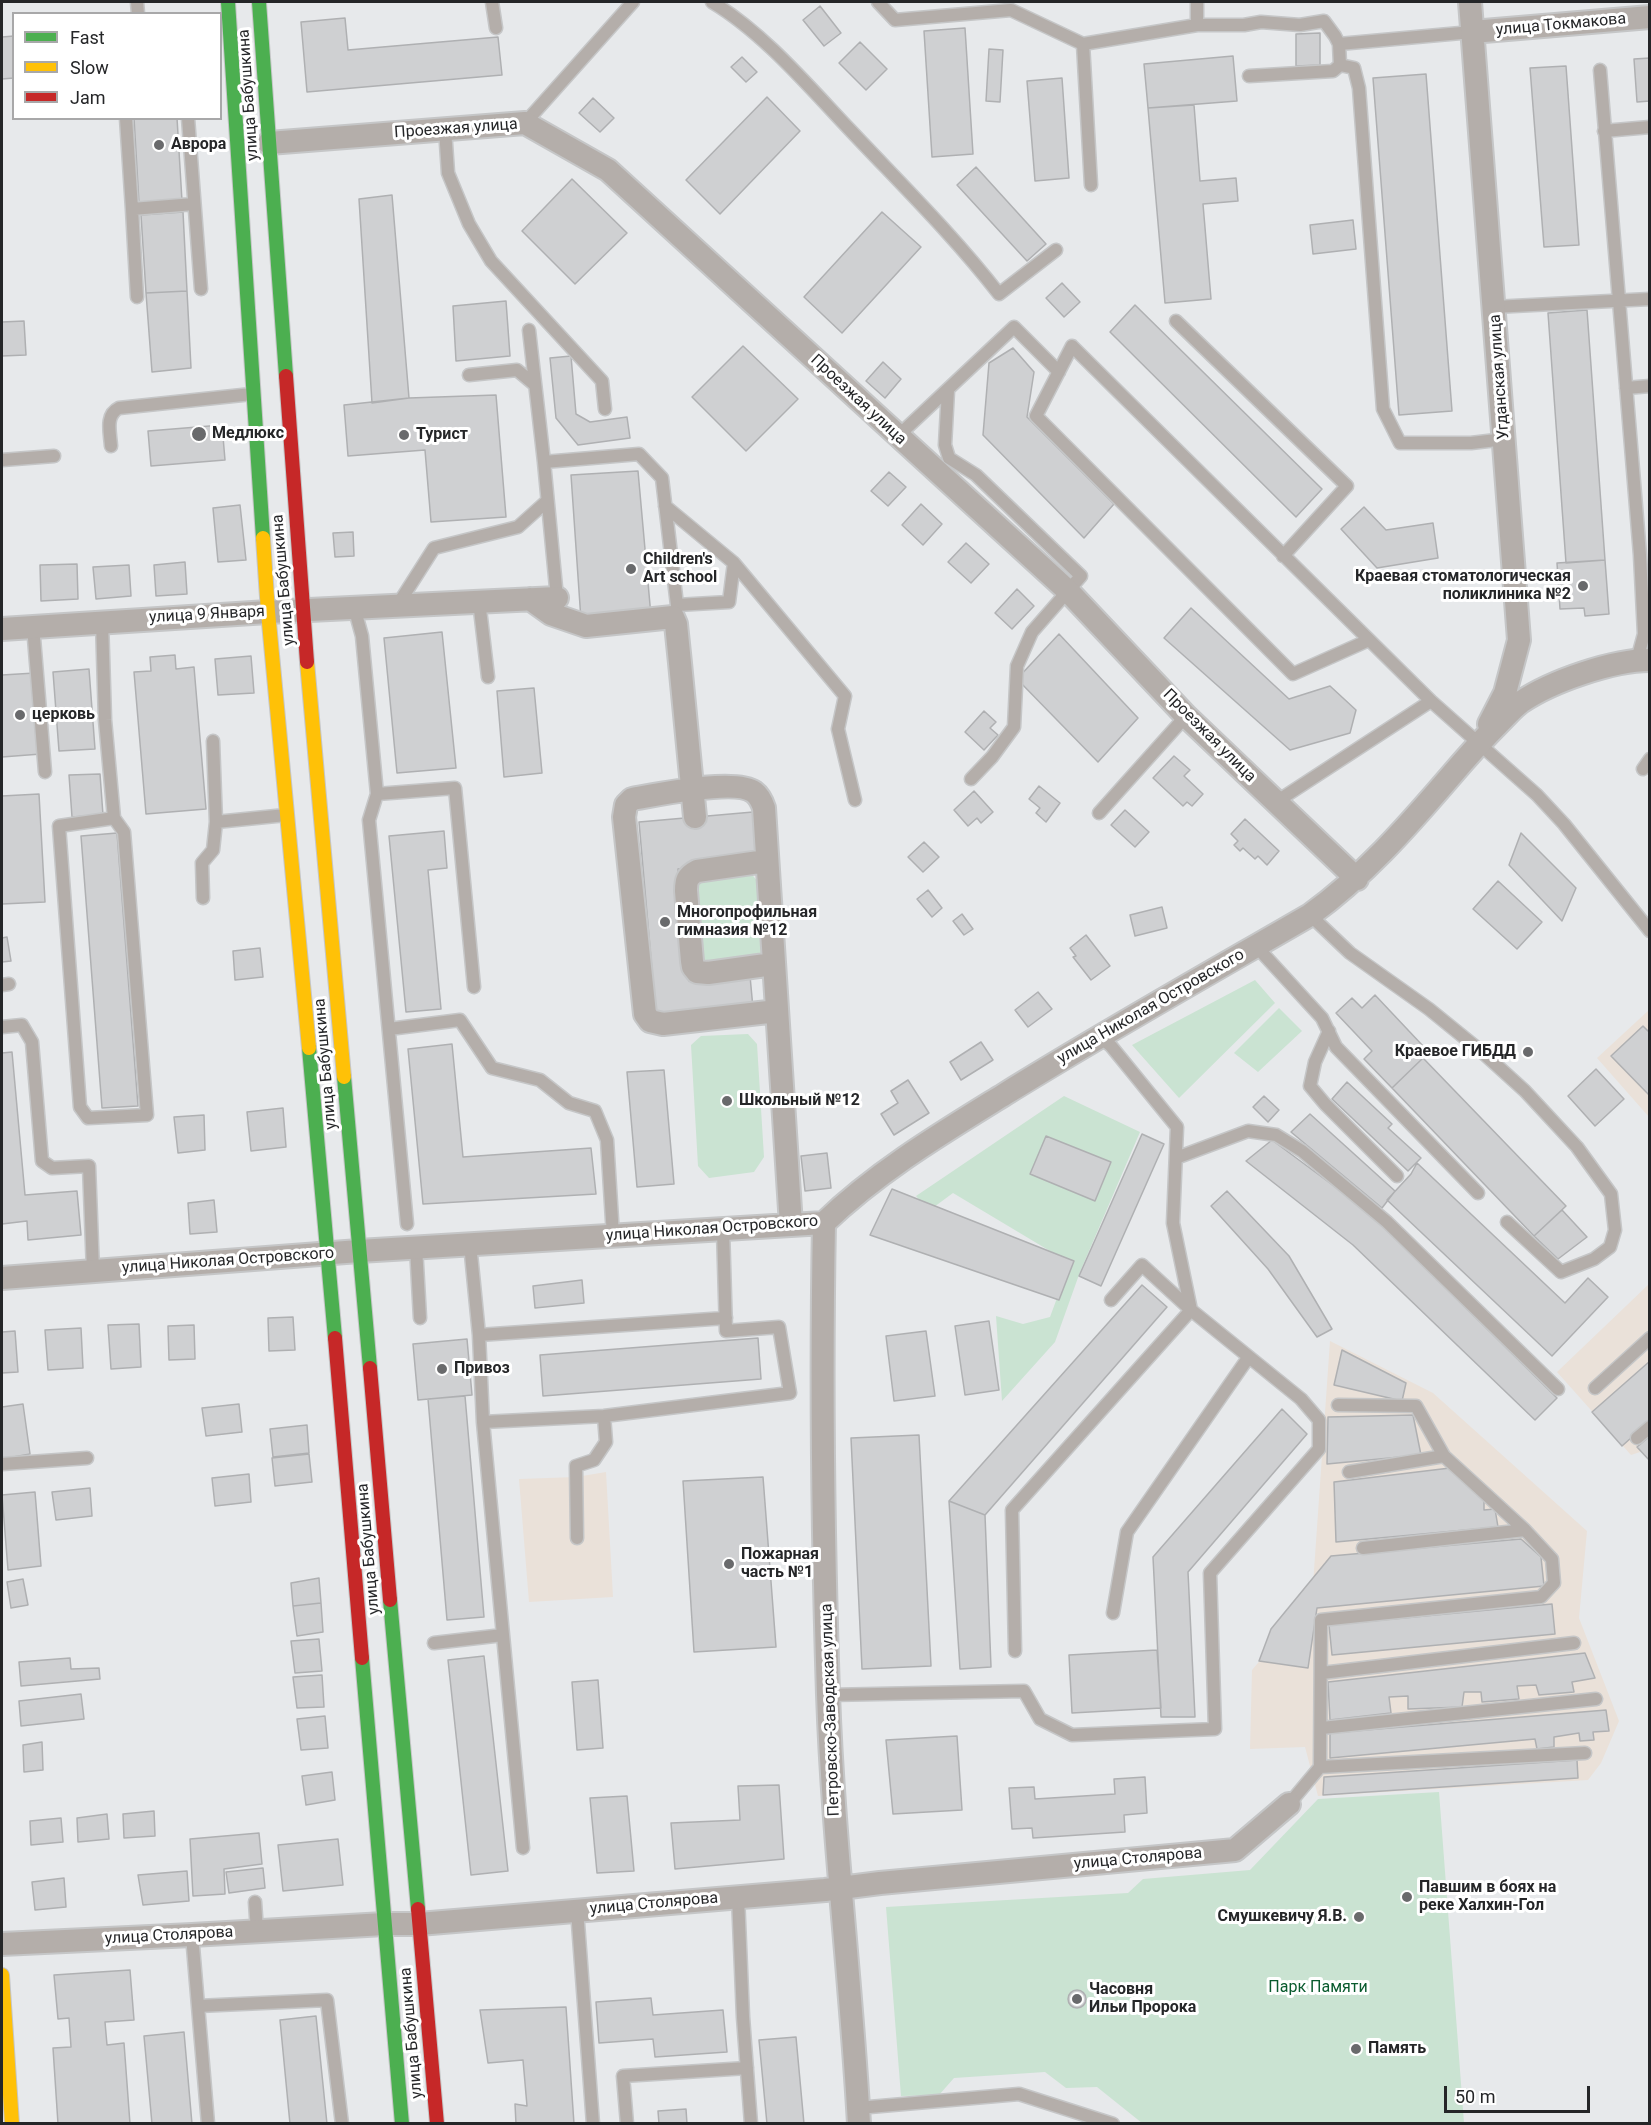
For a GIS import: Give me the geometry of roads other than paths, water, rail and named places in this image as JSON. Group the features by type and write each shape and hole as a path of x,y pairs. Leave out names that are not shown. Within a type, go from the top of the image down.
{"main road":[{"name":"улица Бабушкина","path":"228,2 268,612 328,1253 402,2124"},
{"name":"улица Бабушкина","path":"259,2 303,610 437,2124"},
{"path":"2,1975 4,2050 12,2124"}],"street":[{"name":"Угданская улица","path":"1470,2 1519,640 1505,693 1478,744"},
{"name":"улица Токмакова","path":"1472,32 1650,17"},
{"name":"Проезжая улица","path":"269,143 525,123 608,170 1068,591 1186,716 1357,879"},
{"name":"улица 9 Января","path":"2,629 303,610 557,598"},
{"path":"530,599 551,614 586,626 673,616 676,624 695,818"},
{"path":"1478,744 1519,703 1546,687 1576,675 1643,660"},
{"name":"улица Николая Островского","path":"2,1278 416,1247 824,1223 918,1148 1099,1036 1310,915 1357,879 1412,821 1478,744"},
{"path":"777,1011 663,1024 650,1021 645,1014 624,817 626,805 632,799 694,789 738,787 753,792 764,808 791,1225"},
{"path":"766,861 696,871 690,874 686,881 686,891 692,961 697,972 708,973 773,964"},
{"name":"Петровско-Заводская улица","path":"824,1223 822,1328 828,1695 839,1888 859,2116"},
{"name":"улица Столярова","path":"2,1944 419,1923 839,1888 880,1882 1235,1850 1289,1804"}],"lane":[{"path":"492,2 496,28"},
{"path":"525,123 633,2"},
{"path":"712,2 731,13 791,68 969,255 999,294 1056,250"},
{"path":"878,2 894,20 1011,6 1083,44 1197,25 1244,25 1261,22 1300,25 1324,21 1339,44 1340,65"},
{"path":"1197,2 1197,25"},
{"path":"1339,44 1472,32"},
{"path":"1083,44 1091,185"},
{"path":"1249,76 1333,71 1340,65"},
{"path":"1340,65 1354,68 1359,88 1383,409 1400,443 1471,443 1504,439"},
{"path":"1600,70 1640,555 1643,660"},
{"path":"126,120 137,297"},
{"path":"188,120 201,289"},
{"path":"1604,131 1650,127"},
{"path":"445,129 448,173 469,224 491,261 602,381 604,409"},
{"path":"132,209 194,204"},
{"path":"1494,307 1650,299"},
{"path":"1176,321 1347,486 1283,556"},
{"path":"898,436 1014,327 1059,372"},
{"path":"529,330 557,598"},
{"path":"1369,640 1293,674 1035,416 1072,346 1431,701 1537,795 1564,824 1650,931"},
{"path":"469,375 517,370 535,385"},
{"path":"1626,387 1650,386"},
{"path":"948,390 945,445 949,458 976,475 1080,576 1032,632 1017,666 1014,727 992,757 971,779"},
{"path":"111,446 109,417 112,411 119,408 254,394"},
{"path":"544,462 639,454 662,478 677,605 729,602 734,563"},
{"path":"2,460 54,456"},
{"path":"397,606 434,548 518,527 547,501"},
{"path":"665,506 734,563 845,696 838,729 855,800"},
{"path":"479,601 488,677"},
{"path":"354,608 362,636 377,794 369,820 407,1224"},
{"path":"102,622 105,720 114,818 124,832 147,1115 88,1118 80,1107 59,826 114,818"},
{"path":"33,626 45,772"},
{"path":"1276,802 1431,701"},
{"path":"1099,813 1186,716"},
{"path":"203,898 202,863 213,850 216,822 213,741"},
{"path":"377,794 455,788 474,987"},
{"path":"216,822 287,815"},
{"path":"1310,915 1350,953 1429,1009 1525,1091 1577,1147 1611,1194 1615,1230 1610,1247 1594,1259 1562,1272 1507,1222"},
{"path":"1256,946 1322,1018 1336,1047 1478,1193"},
{"path":"388,1029 460,1020 492,1068 540,1080 569,1103 595,1111 607,1140 613,1236"},
{"path":"2,1027 22,1025 32,1042 42,1161 52,1168 89,1166 93,1271"},
{"path":"1329,1031 1315,1062 1310,1086 1397,1176"},
{"path":"1099,1036 1111,1046 1177,1126 1173,1223 1191,1310"},
{"path":"1176,1158 1248,1131 1276,1135 1302,1151 1387,1222 1558,1389"},
{"path":"483,1422 604,1416 790,1393 779,1327 726,1331 723,1230"},
{"path":"470,1244 479,1335 483,1422 523,1848"},
{"path":"416,1247 420,1318"},
{"path":"828,1695 1024,1691 1040,1719 1072,1735 1215,1729 1210,1573 1319,1449 1319,1420 1301,1399 1191,1310 1142,1265 1111,1300"},
{"path":"1016,1651 1012,1510 1191,1310"},
{"path":"479,1335 726,1318"},
{"path":"1595,1388 1650,1338"},
{"path":"1113,1613 1126,1532 1248,1358"},
{"path":"1289,1804 1320,1767 1322,1620 1541,1597 1554,1582 1552,1559 1525,1530 1444,1456 1416,1406 1338,1405"},
{"path":"577,1538 576,1466 594,1460 606,1442 604,1416"},
{"path":"1636,1438 1650,1427"},
{"path":"1349,1472 1444,1456"},
{"path":"2,1464 87,1458"},
{"path":"1364,1548 1525,1530"},
{"path":"434,1643 502,1635"},
{"path":"1322,1673 1574,1643"},
{"path":"1322,1728 1596,1699"},
{"path":"1320,1767 1585,1753"},
{"path":"738,1897 751,2124"},
{"path":"255,1902 257,1932"},
{"path":"577,1910 593,2124"},
{"path":"192,1935 208,2124"},
{"path":"198,2006 327,2000 342,2124"},
{"path":"627,2124 623,2076 747,2068"},
{"path":"859,2116 1019,2094 1113,2124"}],"place":[{"name":"Аврора","path":"159,145"},
{"name":"Медлюкс","path":"199,434"},
{"name":"Турист","path":"404,435"},
{"name":"Children's Art school","path":"631,569"},
{"name":"Краевая стоматологическая поликлиника №2","path":"1583,586"},
{"name":"церковь","path":"20,715"},
{"name":"Многопрофильная гимназия №12","path":"665,922"},
{"name":"Краевое ГИБДД","path":"1528,1052"},
{"name":"Школьный №12","path":"727,1101"},
{"name":"Привоз","path":"442,1369"},
{"name":"Пожарная часть №1","path":"729,1564"},
{"name":"Павшим в боях на реке Халхин-Гол","path":"1407,1897"},
{"name":"Смушкевичу Я.В.","path":"1359,1917"},
{"name":"Часовня Ильи Пророка","path":"1077,1999"},
{"name":"Память","path":"1356,2049"}],"park label":[{"name":"Парк Памяти","path":"1318,1988"}]}
